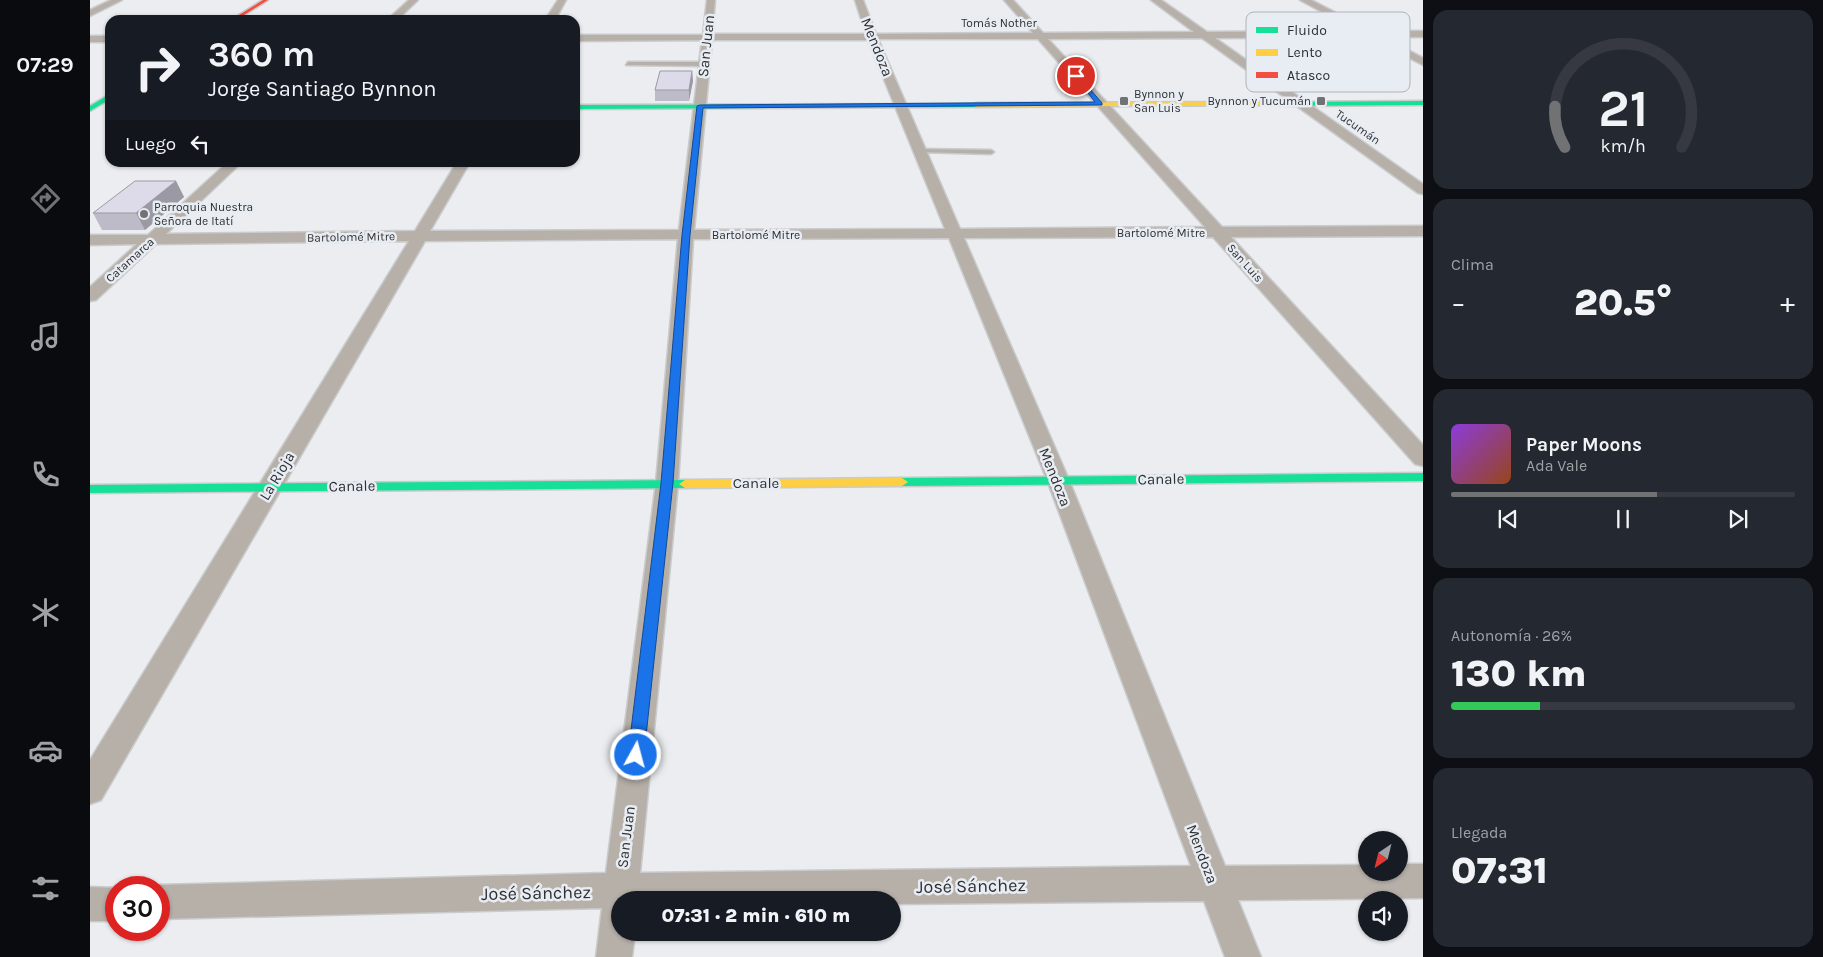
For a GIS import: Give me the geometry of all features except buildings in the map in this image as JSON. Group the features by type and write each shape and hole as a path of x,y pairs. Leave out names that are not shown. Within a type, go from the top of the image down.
{"street":[{"path":"90,13 118,0"},
{"path":"241,15 266,0"},
{"path":"398,15 414,0"},
{"path":"553,15 562,0"},
{"name":"San Juan","path":"614,957 667,483 686,235 711,0"},
{"name":"Mendoza","path":"858,0 1058,480 1243,957"},
{"name":"San Luis","path":"1008,0 1100,104 1423,459"},
{"name":"Tucumán","path":"1155,0 1246,64"},
{"path":"1304,0 1327,12"},
{"name":"Tomás Nother","path":"1410,34 1423,34"},
{"name":"Tomás Nother","path":"580,38 1246,35"},
{"path":"90,39 105,39"},
{"path":"1410,55 1423,62"},
{"name":"Tucumán","path":"1285,92 1423,190"},
{"path":"90,109 105,99"},
{"path":"580,107 1423,103"},
{"path":"90,109 105,108"},
{"name":"Catamarca","path":"90,296 231,167"},
{"name":"La Rioja","path":"90,789 461,167"},
{"name":"Bartolomé Mitre","path":"90,240 420,236 1423,231"},
{"name":"Canale","path":"90,489 1423,477"},
{"name":"José Sánchez","path":"170,902 620,890 1423,881"},
{"path":"90,904 105,904"}],"lane":[{"path":"628,64 704,64"},
{"path":"920,151 991,152"}],"traffic: fast":[{"path":"90,109 105,99"},
{"path":"1284,104 1423,103"},
{"path":"580,107 976,105"},
{"path":"902,482 1423,477"},
{"path":"90,489 685,484"}],"traffic: slow":[{"path":"976,105 1284,104"},
{"path":"685,484 902,482"}],"traffic: jam":[{"path":"241,15 266,0"}],"place":[{"name":"Bynnon y San Luis","path":"1124,101"},
{"name":"Bynnon y Tucumán","path":"1321,101"},
{"name":"Parroquia Nuestra Señora de Itatí","path":"144,214"}],"route":[{"path":"636,755 667,483 686,235 700,106 1100,104 1076,76"}]}
